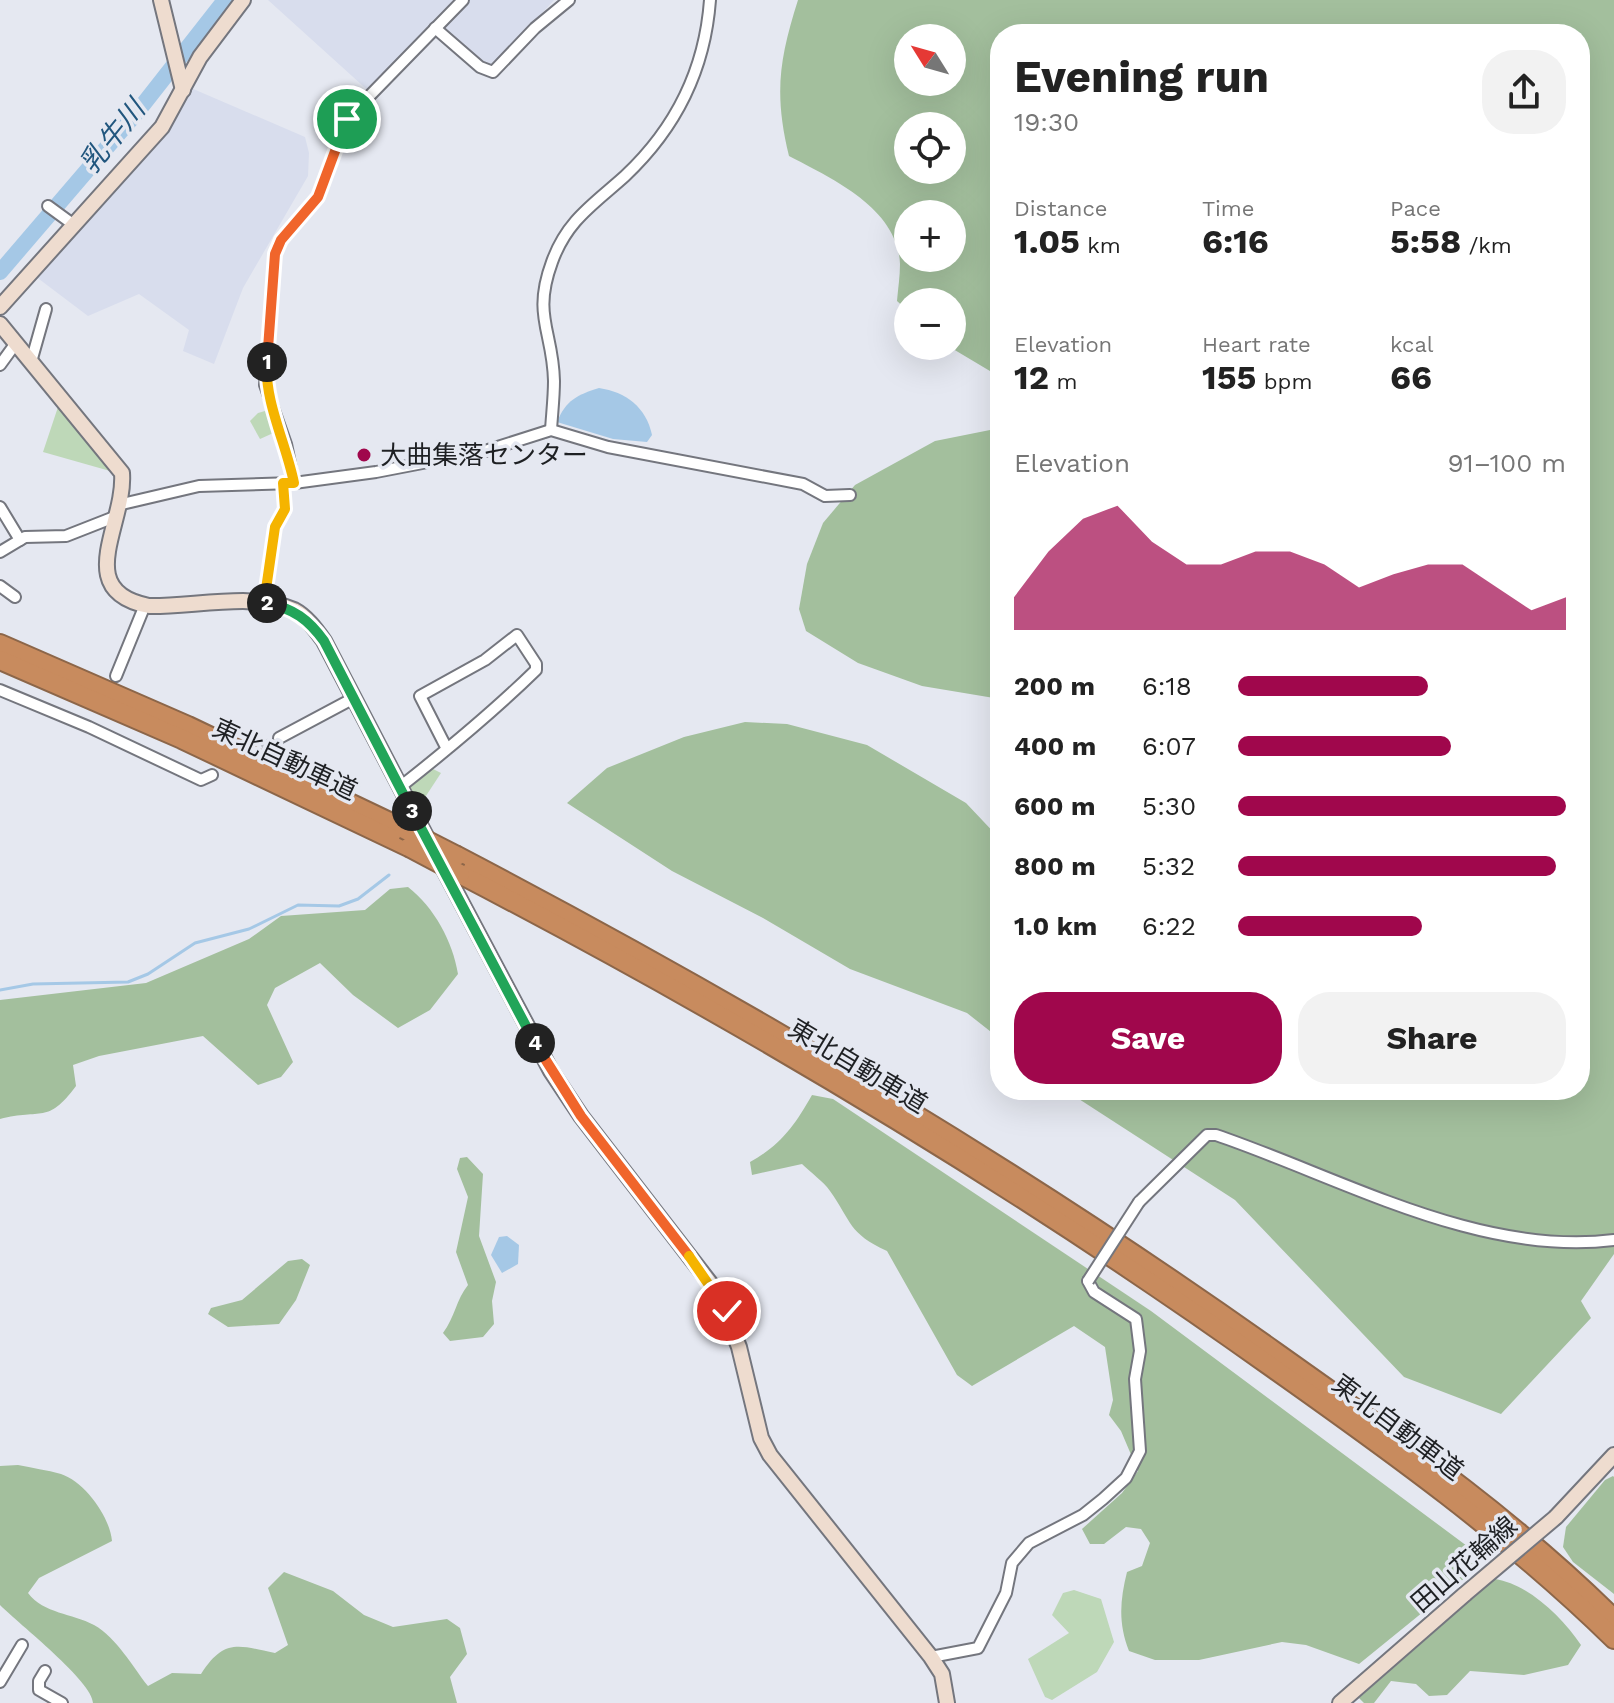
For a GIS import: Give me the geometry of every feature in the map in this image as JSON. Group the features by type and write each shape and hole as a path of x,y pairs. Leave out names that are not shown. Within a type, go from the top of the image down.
{"highway":[{"name":"東北自動車道","path":"0,644 188,726 663,965 796,1041 1070,1211 1393,1437 1539,1551 1614,1619"},
{"name":"東北自動車道","path":"0,660 407,838"},
{"name":"東北自動車道","path":"459,865 789,1054 1062,1223 1384,1448 1483,1523 1614,1639"}],"street":[{"path":"161,0 183,90"},
{"path":"0,307 69,222 162,127 200,57 243,0"},
{"path":"264,603 275,527 285,509 288,483 286,444 265,385 275,254 281,240 318,197 347,119 463,0"},
{"path":"435,28 480,67 493,72 535,28 569,0"},
{"path":"551,430 554,381 540,312 552,261 567,228 646,155 678,113 707,38 710,0"},
{"path":"48,206 69,222"},
{"path":"31,362 46,309"},
{"path":"0,324 117,463 122,473 119,510 104,565 114,590 132,603 145,605 264,603 293,610 309,621 324,641 551,1071 581,1116 717,1292 732,1325 761,1438 770,1455 931,1657 942,1674 947,1703"},
{"path":"0,365 16,343"},
{"path":"0,552 20,540 66,536 119,510 199,486 288,483 485,451 551,430 608,447 803,484 825,496 850,495"},
{"path":"0,507 20,540"},
{"path":"0,586 15,597"},
{"path":"116,676 145,605"},
{"path":"400,787 487,718 536,670 536,664 517,635 485,660 420,696 447,749"},
{"path":"0,690 92,723 201,780 212,775"},
{"path":"279,738 354,698"},
{"path":"931,1657 978,1648 1006,1593 1012,1563 1029,1543 1083,1515 1126,1478 1140,1451 1135,1379 1140,1351 1136,1319 1094,1292 1088,1281 1139,1202 1207,1135 1216,1135 1478,1232 1542,1242 1614,1240"},
{"name":"田山花輪線","path":"1340,1703 1556,1517 1614,1455"},
{"path":"0,1682 22,1645"},
{"path":"45,1671 39,1681 39,1690 62,1703"}],"shaded area":[{"path":"268,0 554,0 488,73 444,29 373,95"},
{"path":"191,88 305,137 309,153 308,176 243,288 214,364 183,351 189,330 139,294 88,316 35,276 173,125"}],"green space":[{"path":"798,0 1614,0 1614,1254 1581,1301 1591,1318 1501,1414 1404,1377 1235,1200 1080,1100 1590,1100 1590,24 990,24 990,371 966,357 966,288 898,288 899,272 966,272 966,200 894,200 894,240 888,227 860,197 789,156 781,114 781,77"},
{"path":"58,407 110,463 110,471 43,452"},
{"path":"272,409 280,430 260,439 250,421 258,413"},
{"path":"990,430 990,697 922,686 858,663 806,631 799,609 807,564 823,523 855,485 935,441"},
{"path":"745,722 787,724 867,745 966,803 990,828 990,1031 967,1013 850,969 763,918 672,871 567,803 607,768 684,737"},
{"path":"433,769 441,773 418,808 407,790"},
{"path":"408,887 441,926 458,974 430,1010 398,1028 353,995 320,963 275,988 267,1005 293,1062 281,1077 258,1085 203,1036 99,1056 73,1065 76,1086 58,1106 43,1113 0,1119 0,1000 146,983 249,939 281,916 365,910 390,889"},
{"path":"812,1095 833,1099 1151,1311 1471,1549 1476,1569 1359,1664 1306,1645 1282,1642 1199,1660 1155,1660 1129,1651 1122,1621 1125,1582 1127,1572 1142,1566 1150,1543 1141,1529 1126,1527 1104,1544 1090,1544 1082,1529 1122,1493 1138,1471 1121,1431 1109,1415 1113,1400 1105,1347 1074,1326 972,1386 957,1375 887,1251 858,1232 824,1184 802,1164 752,1175 750,1162 770,1149 786,1133"},
{"path":"467,1157 483,1174 479,1236 496,1282 492,1301 494,1324 483,1337 450,1341 443,1333 468,1285 456,1252 468,1197 457,1169 460,1158"},
{"path":"302,1259 310,1265 296,1300 279,1324 228,1327 208,1314 211,1308 242,1300 288,1261"},
{"path":"18,1465 61,1474 79,1484 101,1511 112,1541 39,1578 28,1593 42,1605 86,1621 102,1631 117,1645 148,1686 172,1673 201,1674 217,1655 232,1647 275,1653 288,1645 268,1588 284,1572 333,1591 364,1615 393,1627 447,1619 460,1628 467,1654 450,1677 457,1703 93,1703 90,1694 69,1668 0,1605 0,1466"},
{"path":"1613,1476 1614,1594 1573,1562 1563,1547 1566,1527 1605,1480"},
{"path":"1495,1579 1520,1587 1543,1603 1564,1624 1581,1645 1568,1665 1524,1675 1470,1671 1447,1695 1429,1696 1416,1684 1391,1681 1374,1703 1364,1703 1359,1698"},
{"path":"1074,1590 1101,1599 1114,1642 1097,1672 1052,1700 1045,1697 1028,1659 1069,1633 1052,1615 1063,1593"}],"water":[{"path":"599,388 626,397 640,409 652,435 647,442 613,439 557,422 573,399"},
{"path":"507,1236 519,1245 518,1264 502,1273 491,1255 499,1237"}],"waterway":[{"name":"乳牛川","path":"0,272 138,111 225,0"},
{"path":"0,990 33,984 128,982 148,974 195,943 249,929 298,905 339,906 358,899 389,875"}],"tunnel":[{"path":"249,755 279,738"}],"place":[{"name":"大曲集落センター","path":"364,455"}],"route":[{"path":"347,119 318,197 281,240 275,254 265,385 286,444 294,483 283,483 285,509 275,527 264,603 293,610 309,621 324,641 496,965 531,1038 581,1116 717,1292 727,1311"}]}
